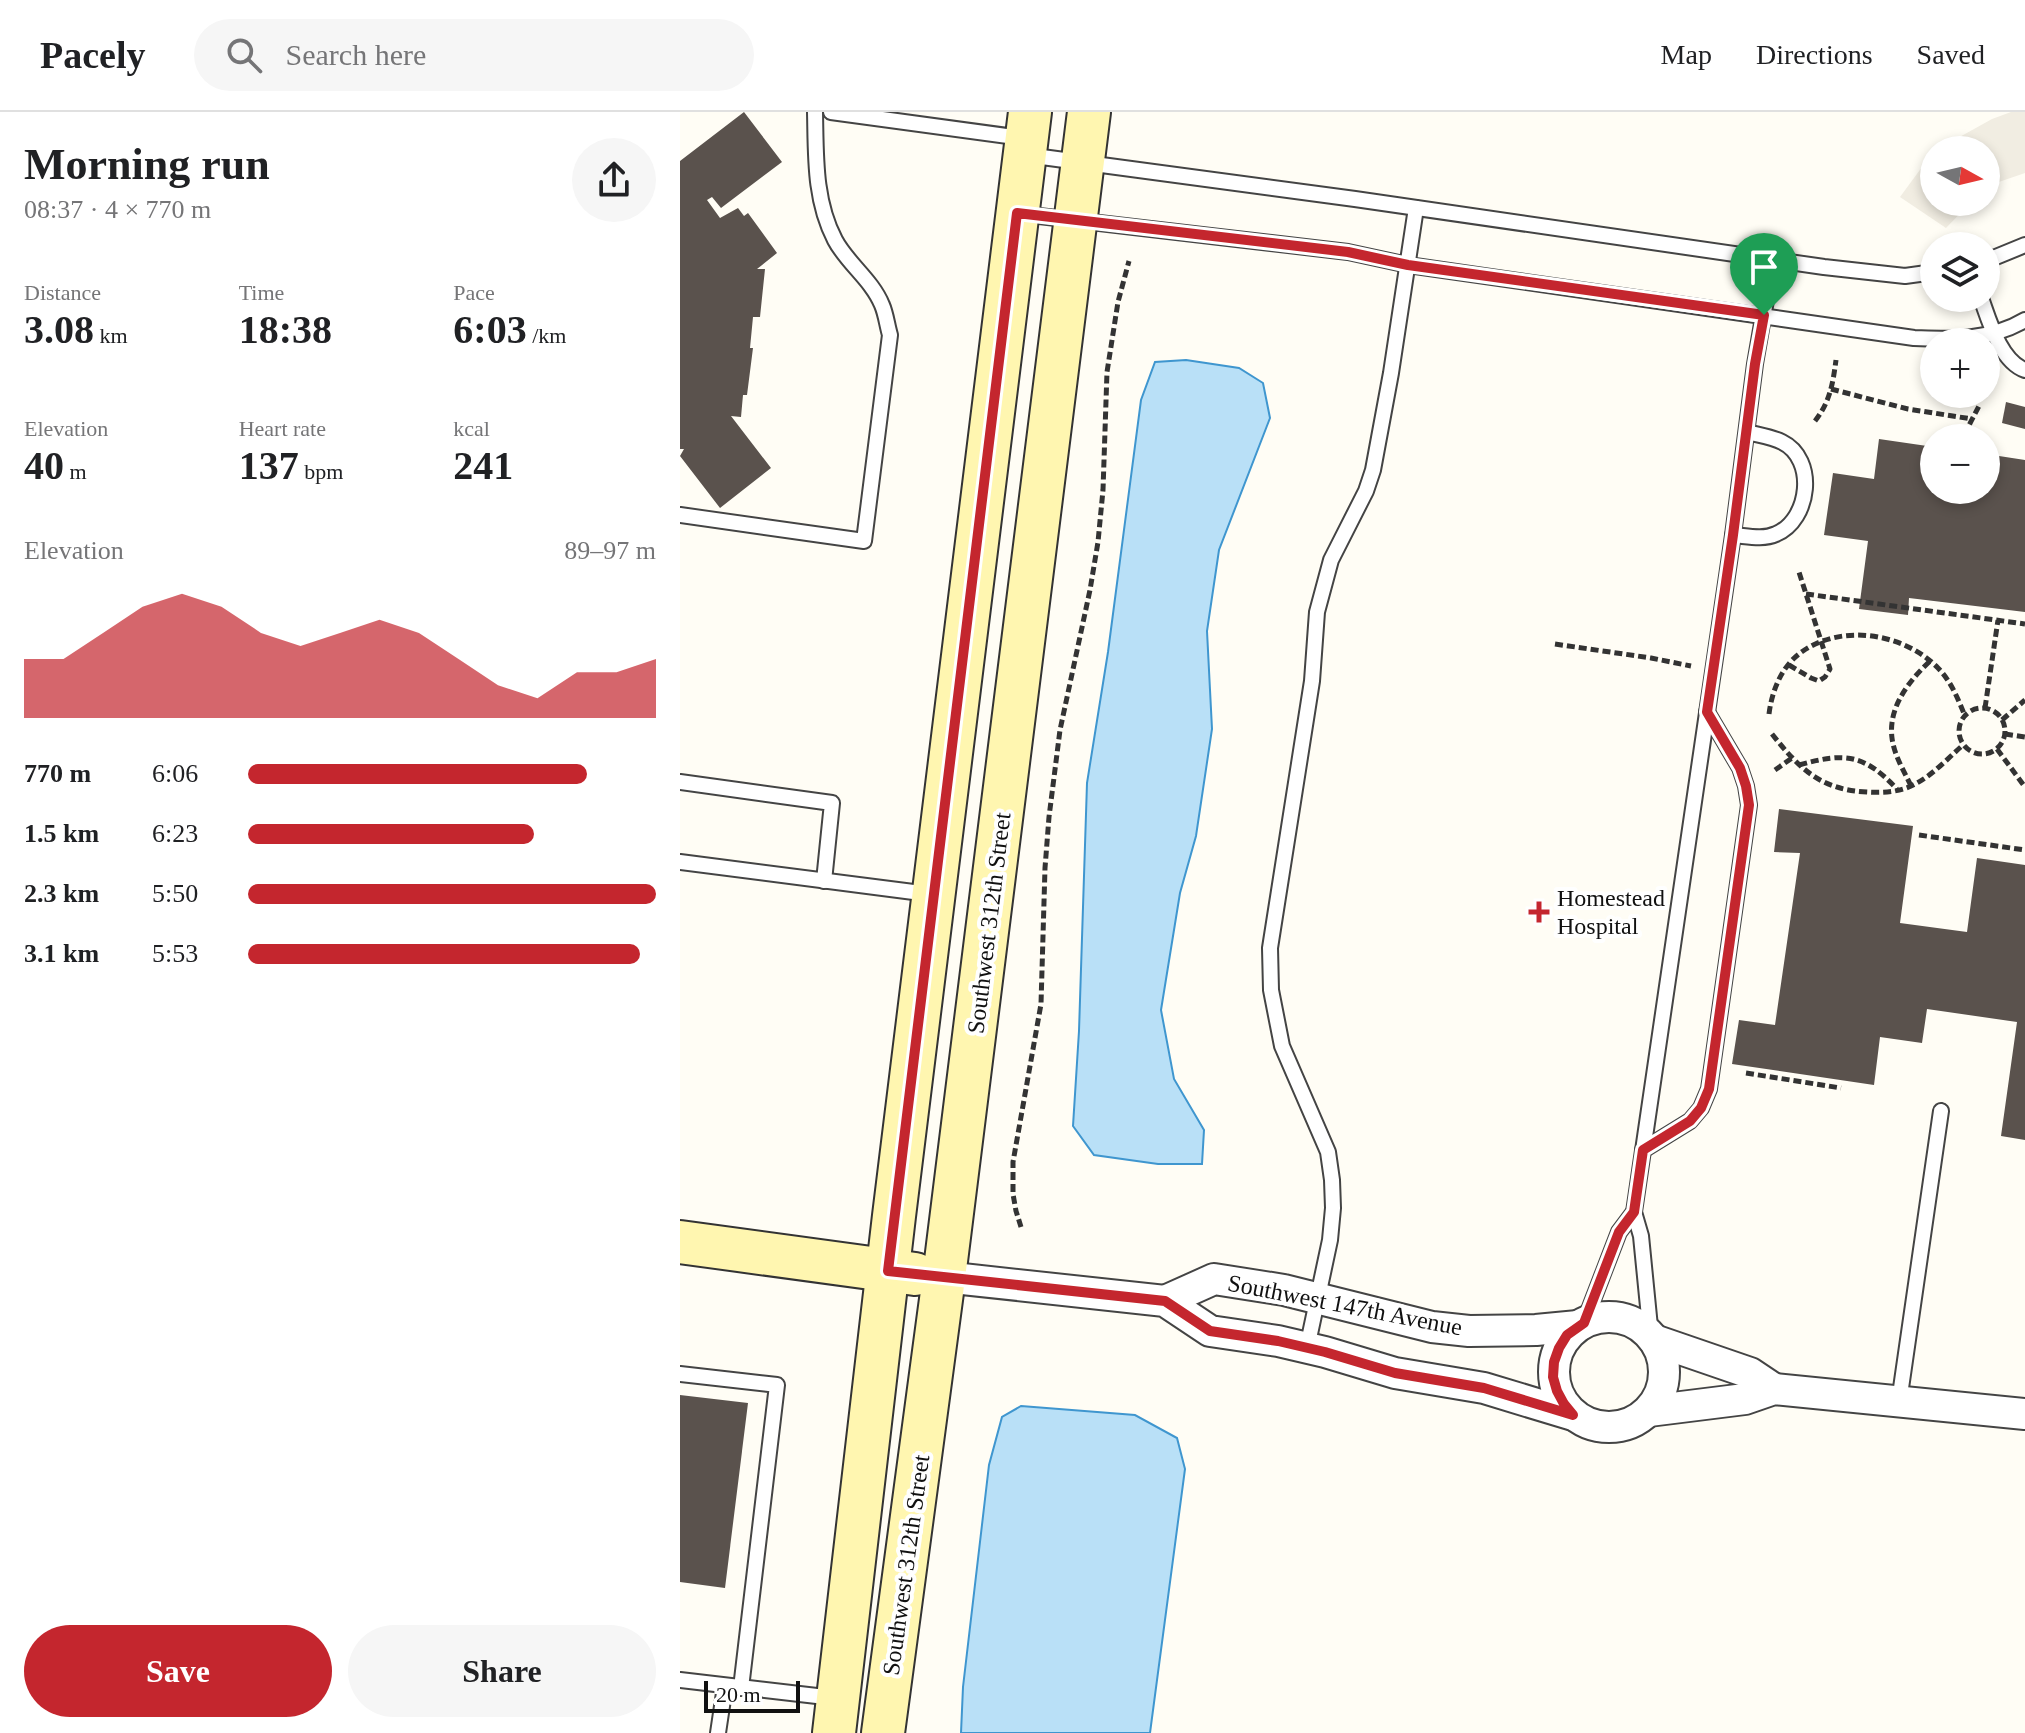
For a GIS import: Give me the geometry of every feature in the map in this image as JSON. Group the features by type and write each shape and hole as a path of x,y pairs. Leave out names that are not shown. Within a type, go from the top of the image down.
{"main road":[{"name":"Southwest 312th Street","path":"883,1733 944,1277 1089,112"},
{"name":"Southwest 312th Street","path":"836,1716 1027,135"},
{"name":"Southwest 147th Avenue","path":"680,1242 944,1277"}],"street":[{"name":"Southwest 147th Avenue","path":"944,1277 1165,1301 1210,1331 1278,1341 1395,1373 1484,1388 1573,1415"},
{"name":"Southwest 147th Avenue","path":"1165,1301 1214,1279 1284,1290 1432,1327 1469,1331 1536,1330 1581,1324"},
{"path":"1649,1411 1659,1395 1664,1367 1653,1338 1640,1326 1613,1316 1598,1317 1581,1324 1567,1335 1554,1362 1553,1377 1557,1391 1573,1415 1599,1427 1628,1424 1649,1411 1745,1399 1774,1389 2025,1414"},
{"path":"1653,1338 1750,1373 1774,1389"}],"lane":[{"path":"680,515 864,541 890,335 882,304 835,241 820,203 815,112"},
{"path":"831,112 1027,135 1083,162 1773,260 1905,276 1920,274"},
{"path":"1307,1348 1330,1240 1333,1208 1328,1152 1282,1046 1271,990 1270,948 1312,681 1317,612 1331,560 1366,491 1373,470 1416,208"},
{"path":"1017,213 1348,252 1408,265 1920,338"},
{"path":"2000,255 2025,245"},
{"path":"1653,1338 1641,1236 1634,1212 1755,364 1773,260"},
{"path":"2000,330 2025,320"},
{"path":"2000,343 2009,359 2025,370"},
{"path":"1733,535 1755,537 1777,534 1795,519 1804,497 1806,482 1802,466 1793,451 1784,443 1747,432"},
{"path":"1643,1150 1690,1121 1701,1108 1709,1089 1716,1043 1749,805 1740,768 1707,712"},
{"path":"680,782 832,803 824,881"},
{"path":"680,862 933,895"},
{"path":"1899,1402 1941,1111"},
{"path":"1581,1324 1619,1232 1634,1212"},
{"path":"680,1374 777,1385 741,1688"},
{"path":"680,1680 741,1688 836,1716"},
{"path":"718,1733 725,1686"}],"path":[{"path":"1021,1227 1013,1194 1013,1162 1041,1004 1045,868 1053,779 1064,708 1098,542 1107,372 1118,302 1129,261"},
{"path":"1815,421 1826,404 1836,360"},
{"path":"1831,389 1908,409 1972,419"},
{"path":"1970,424 1978,408"},
{"path":"1789,665 1819,681 1828,673 1830,666 1798,569"},
{"path":"1806,594 2025,624"},
{"path":"1985,708 1998,620"},
{"path":"1769,714 1776,684 1802,651 1848,635 1878,637 1902,643 1930,661 1954,689 1965,716"},
{"path":"1555,644 1692,666"},
{"path":"1911,786 1895,749 1892,726 1902,695 1930,661"},
{"path":"2002,720 2025,700"},
{"path":"1985,708 1994,711 2002,720 2005,734 1997,749 1982,755 1963,745 1959,730 1965,716 1971,711 1985,708"},
{"path":"1772,734 1798,765 1820,781 1841,790 1879,793 1911,786 1963,745"},
{"path":"2005,734 2025,737"},
{"path":"1997,749 2025,787"},
{"path":"1775,770 1792,758"},
{"path":"1798,765 1824,759 1856,758 1876,770 1898,790"},
{"path":"1919,835 2025,850"},
{"path":"1746,1073 1841,1088"}],"shaded area":[{"path":"2011,112 2025,112 2025,173 2000,182 2000,136 1961,136"},
{"path":"1920,170 1920,210 1900,197"},
{"path":"1928,216 1958,216 1946,228"}],"water":[{"path":"1186,360 1239,368 1263,383 1270,418 1219,550 1207,631 1212,729 1196,836 1180,893 1161,1010 1174,1079 1204,1130 1202,1164 1158,1164 1094,1155 1073,1126 1087,783 1108,652 1141,400 1155,362"},
{"path":"1021,1406 1135,1415 1177,1438 1185,1469 1150,1733 961,1733 963,1687 989,1465 1002,1417"}],"building":[{"path":"744,112 782,162 721,208 712,197 707,200 720,218 738,208 744,216 748,213 777,253 757,269 765,269 760,317 753,317 747,395 743,395 741,417 731,416 771,468 720,508 680,456 684,449 680,449 680,161"},
{"path":"2006,402 2025,407 2025,429 2002,423"},
{"path":"1879,439 1920,445 1920,504 2000,504 2000,456 2025,460 2025,612 1909,598 1908,615 1859,609 1868,541 1824,535 1833,473 1874,479"},
{"path":"1779,809 1913,826 1900,923 1967,932 1977,858 2025,865 2025,1140 2001,1136 2017,1022 1927,1009 1922,1043 1880,1037 1874,1085 1732,1064 1739,1020 1775,1025 1800,853 1774,852"},
{"path":"680,1395 748,1403 725,1588 680,1582"}],"place":[{"name":"Homestead Hospital","path":"1539,912"}],"route":[{"path":"1017,213 1348,252 1408,265 1764,315 1707,712 1740,768 1749,805 1709,1089 1701,1108 1690,1121 1643,1150 1634,1212 1619,1232 1584,1323 1567,1335 1559,1348 1553,1377 1557,1391 1573,1415 1484,1388 1395,1373 1278,1341 1210,1331 1165,1301 888,1271 1017,213"}]}
